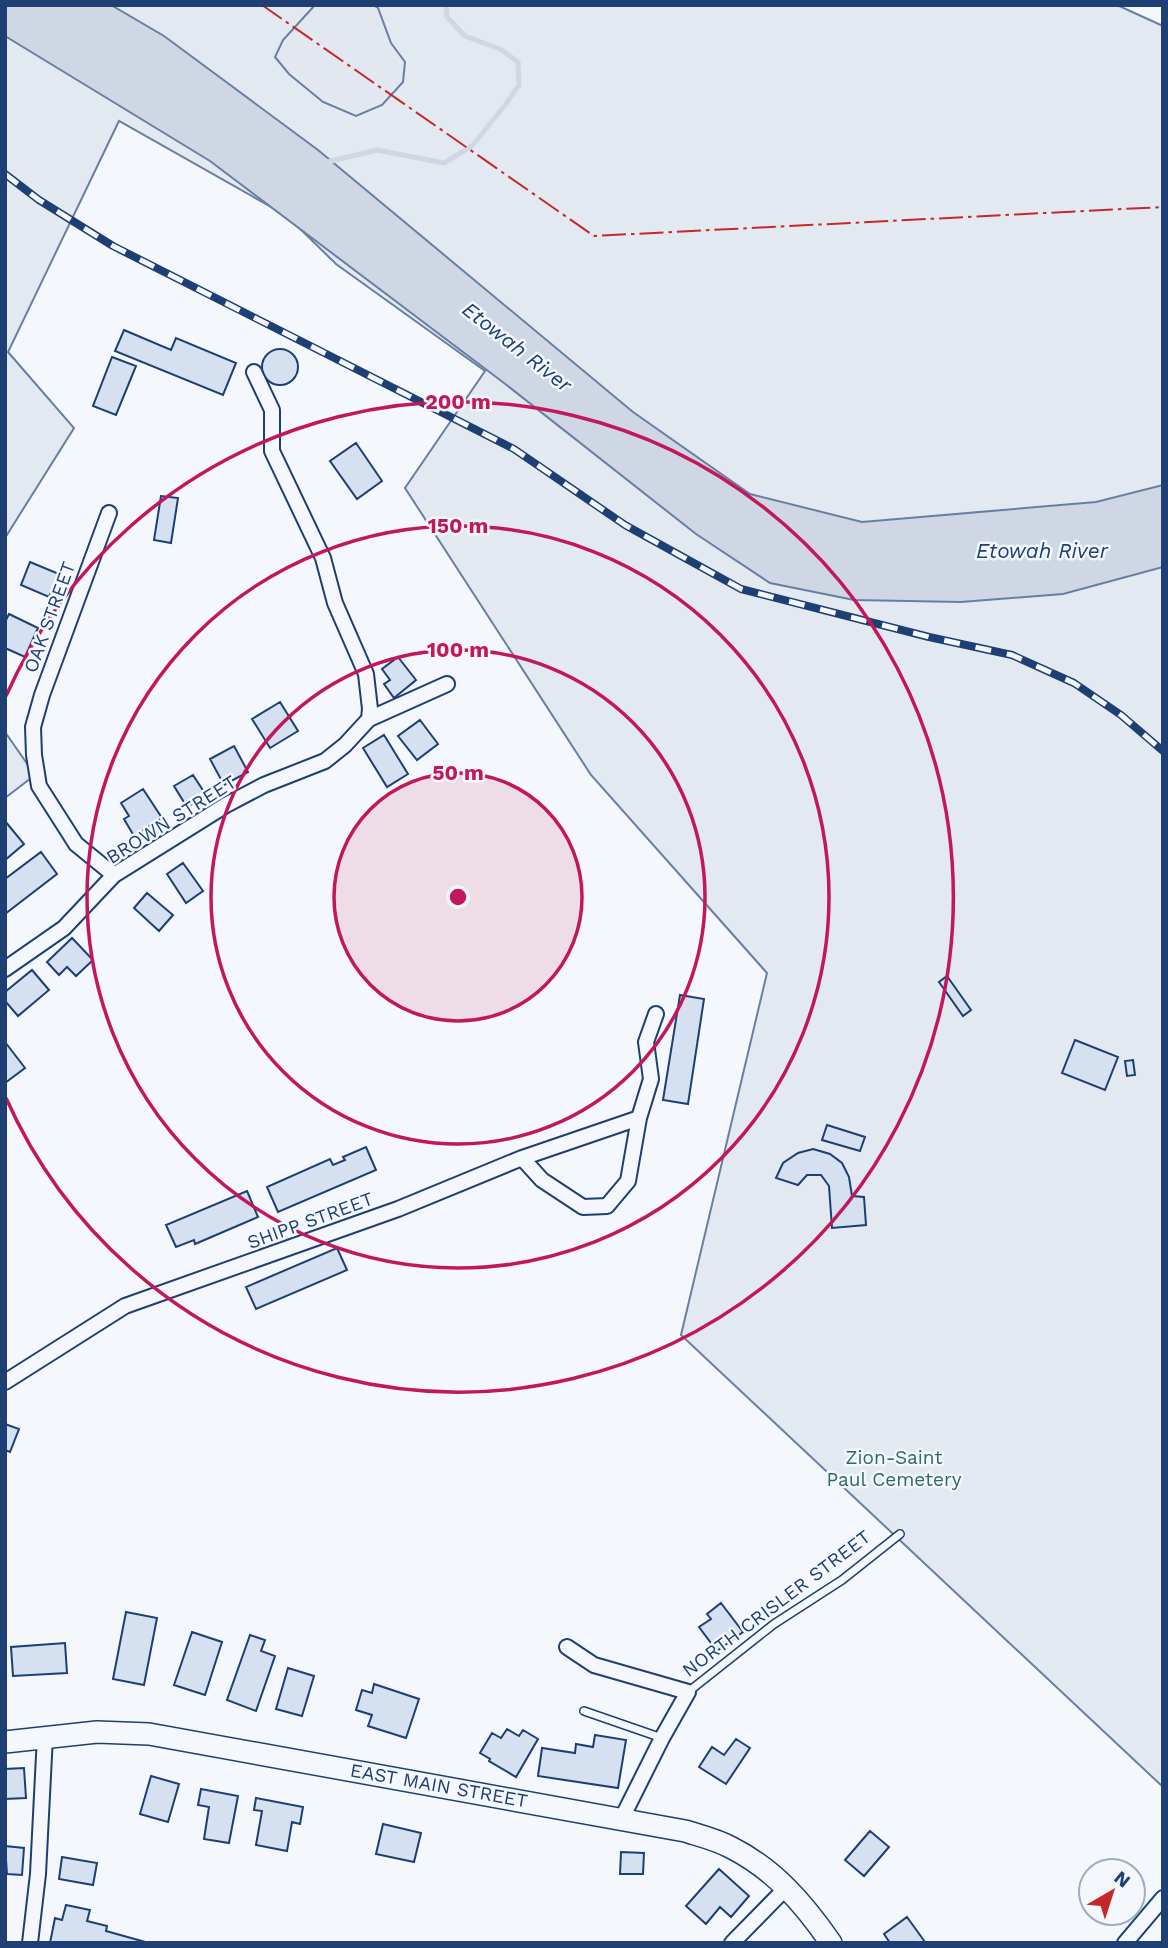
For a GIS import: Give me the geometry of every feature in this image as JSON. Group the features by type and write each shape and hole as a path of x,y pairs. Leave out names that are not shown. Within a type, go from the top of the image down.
{"main road":[{"name":"EAST MAIN STREET","path":"5,1742 97,1732 149,1734 685,1831 730,1846 756,1861 804,1905 831,1943"}],"street":[{"path":"254,372 272,410 272,451 323,558 335,603 366,674 369,719 447,684"},
{"name":"OAK STREET","path":"109,513 42,695 33,727 39,786 76,844 114,875"},
{"name":"BROWN STREET","path":"5,969 64,928 114,875 226,805 264,785 325,761 365,726 369,719"},
{"path":"522,1158 542,1180 583,1207 607,1206 628,1181 639,1118 651,1079 646,1042 656,1014"},
{"name":"SHIPP STREET","path":"5,1382 125,1306 398,1209 522,1158 639,1118"},
{"path":"567,1647 594,1665 688,1692"},
{"name":"NORTH CRISLER STREET","path":"622,1818 688,1692"},
{"path":"30,1943 38,1874 45,1736"},
{"path":"732,1943 787,1887"},
{"path":"1125,1943 1163,1898"}],"lane":[{"name":"NORTH CRISLER STREET","path":"688,1692 774,1625 842,1580 900,1534"},
{"path":"584,1711 662,1738"}],"green space":[{"name":"Zion-Saint Paul Cemetery","path":"5,5 1117,5 1163,26 1163,1787 681,1335 767,973 591,775 405,488 485,371 336,264 287,216 119,121 8,352 74,428 5,538"},
{"path":"5,732 35,775 5,798"}],"shaded area":[{"path":"315,5 373,5 378,8 391,43 405,62 403,82 382,105 356,116 323,102 289,74 275,57 283,40"}],"water":[{"name":"Etowah River","path":"5,5 111,5 164,36 318,150 633,412 750,494 862,522 1096,502 1163,485 1163,567 1063,594 961,602 854,600 770,583 696,534 504,383 210,161 5,36"}],"building":[{"path":"124,330 171,350 176,338 236,363 223,395 115,351"},
{"path":"280,349 293,354 298,367 293,380 280,385 267,380 262,367 267,354"},
{"path":"112,357 136,366 116,415 93,406"},
{"path":"356,443 382,481 357,499 330,461"},
{"path":"161,496 178,498 171,543 154,540"},
{"path":"30,562 59,574 49,597 21,585"},
{"path":"9,614 38,628 25,657 5,648 5,622"},
{"path":"398,657 416,680 394,698 384,684 390,680 382,669"},
{"path":"280,702 298,731 270,748 252,719"},
{"path":"420,720 438,744 417,760 398,736"},
{"path":"384,735 408,774 387,787 363,748"},
{"path":"234,746 248,772 224,785 210,759"},
{"path":"193,775 206,795 187,807 174,786"},
{"path":"143,789 162,818 134,836 124,819 129,816 121,803"},
{"path":"5,821 24,844 5,860"},
{"path":"41,852 57,874 5,914 5,879"},
{"path":"183,863 203,891 186,903 167,874"},
{"path":"147,893 173,915 159,931 134,908"},
{"path":"72,938 93,960 76,976 67,967 59,975 47,962"},
{"path":"32,970 49,990 18,1016 5,1001 5,992"},
{"path":"947,976 971,1010 963,1016 939,982"},
{"path":"680,995 704,999 688,1104 663,1100"},
{"path":"1075,1040 1118,1057 1105,1090 1062,1073"},
{"path":"5,1042 25,1068 5,1083"},
{"path":"1133,1060 1135,1075 1127,1076 1125,1061"},
{"path":"827,1125 865,1137 860,1151 822,1140"},
{"path":"366,1147 376,1170 278,1212 267,1187 330,1159 333,1165 345,1160 343,1157"},
{"path":"813,1149 830,1154 842,1163 849,1177 852,1196 864,1197 866,1225 832,1228 829,1186 821,1175 807,1175 798,1185 776,1178 783,1163 798,1153"},
{"path":"247,1191 258,1217 195,1244 194,1240 176,1247 166,1225"},
{"path":"337,1248 347,1270 256,1309 246,1287"},
{"path":"5,1424 19,1429 10,1452 5,1450"},
{"path":"721,1603 743,1632 717,1651 699,1627 711,1619 707,1614"},
{"path":"126,1612 157,1618 144,1685 113,1679"},
{"path":"192,1632 222,1642 205,1695 174,1685"},
{"path":"250,1635 265,1640 261,1651 275,1656 256,1711 227,1700"},
{"path":"65,1643 67,1673 13,1676 11,1647"},
{"path":"288,1668 314,1676 302,1716 276,1709"},
{"path":"374,1684 419,1699 406,1738 368,1726 372,1715 356,1710 362,1690 372,1693"},
{"path":"507,1729 519,1736 523,1730 538,1739 516,1777 480,1753 492,1733 501,1738"},
{"path":"595,1735 626,1740 618,1788 538,1776 542,1748 575,1753 576,1744 593,1747"},
{"path":"736,1739 750,1748 726,1784 699,1767 712,1747 724,1755"},
{"path":"24,1768 26,1798 5,1799 5,1769"},
{"path":"151,1776 179,1784 168,1822 140,1814"},
{"path":"201,1789 238,1796 229,1843 204,1839 209,1807 198,1805"},
{"path":"256,1798 303,1807 300,1824 292,1822 287,1851 256,1845 262,1811 254,1810"},
{"path":"383,1824 421,1833 414,1862 376,1854"},
{"path":"870,1831 889,1847 864,1876 845,1860"},
{"path":"5,1846 24,1848 22,1875 7,1874"},
{"path":"621,1852 644,1853 643,1874 620,1874"},
{"path":"62,1857 97,1863 93,1885 59,1879"},
{"path":"719,1869 749,1896 731,1917 720,1907 706,1924 686,1906"},
{"path":"66,1905 90,1910 87,1921 107,1926 106,1931 149,1943 50,1943 55,1918 62,1920"},
{"path":"907,1917 925,1942 890,1943 884,1934"}],"waterway":[{"path":"327,162 377,150 444,163 472,146 505,105 519,85 518,62 502,50 465,36 447,17 446,5"}],"railway":[{"path":"5,174 39,200 113,246 514,449 625,525 741,589 929,637 1012,655 1074,683 1121,715 1163,751"}],"power":[{"path":"262,5 594,236 1163,207"}]}
